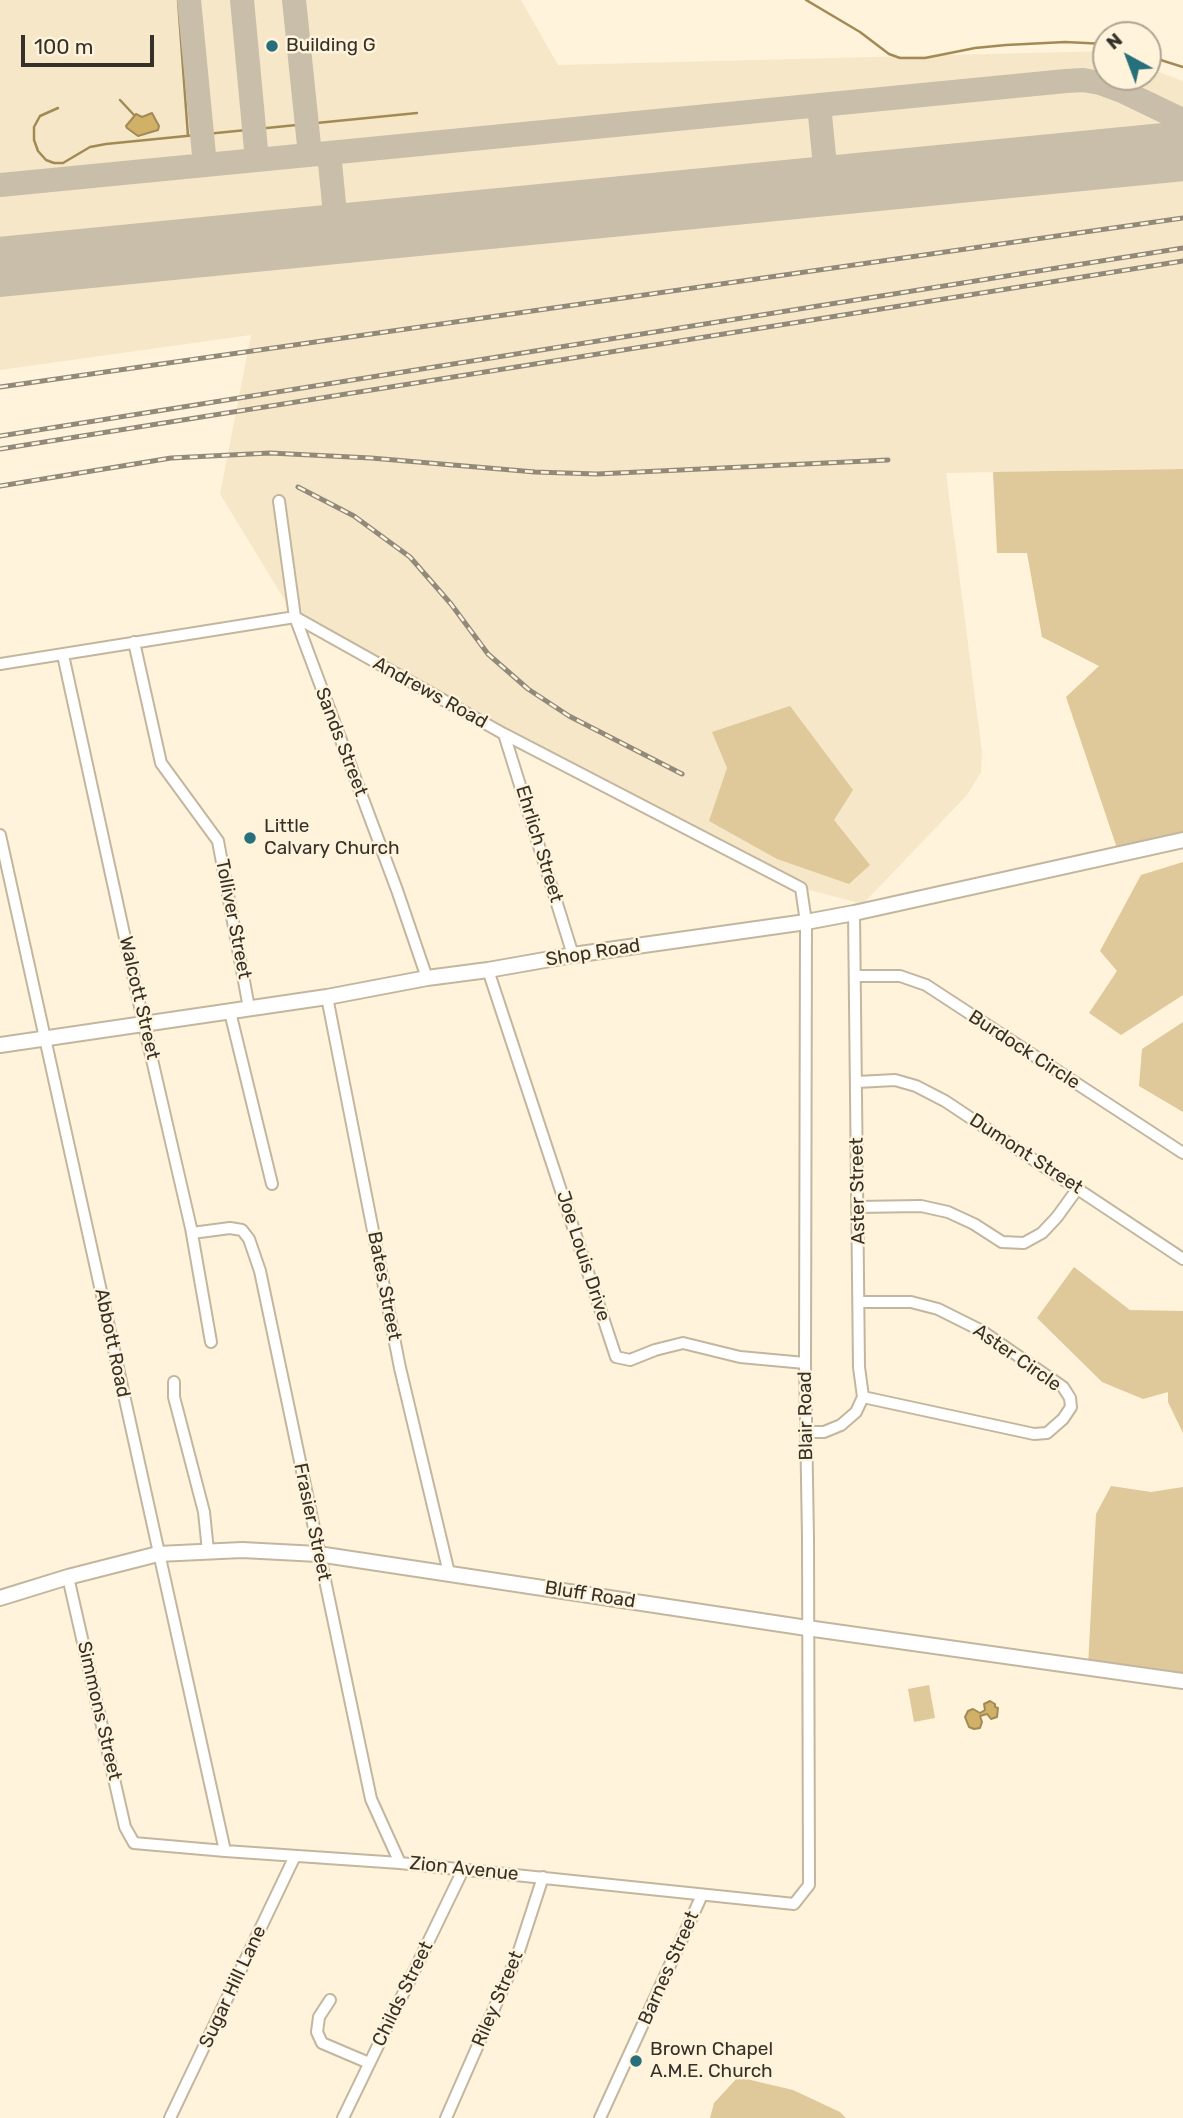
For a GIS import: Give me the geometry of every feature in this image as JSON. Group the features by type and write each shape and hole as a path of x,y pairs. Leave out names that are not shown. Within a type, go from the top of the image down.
{"street":[{"name":"Sands Street","path":"279,501 295,617 427,978"},
{"path":"0,664 295,617"},
{"name":"Andrews Road","path":"295,617 504,734 801,888 806,922"},
{"name":"Tolliver Street","path":"134,642 161,763 218,841 249,1008"},
{"name":"Walcott Street","path":"64,654 192,1233 211,1342"},
{"name":"Ehrlich Street","path":"504,734 573,955"},
{"name":"Abbott Road","path":"0,835 225,1851"},
{"name":"Shop Road","path":"0,1045 327,997 573,955 806,922 1183,840"},
{"name":"Aster Street","path":"854,913 859,1367 863,1397"},
{"name":"Blair Road","path":"794,1904 809,1885 805,1363 806,922"},
{"name":"Joe Louis Drive","path":"488,970 616,1357 629,1360 683,1343 740,1357 805,1363"},
{"name":"Burdock Circle","path":"856,976 900,976 926,985 1183,1153"},
{"name":"Bates Street","path":"327,997 400,1368 449,1573"},
{"path":"230,1012 272,1184"},
{"name":"Dumont Street","path":"857,1082 895,1080 916,1086 944,1101 1183,1259"},
{"path":"857,1208 921,1206 948,1212 974,1224 1002,1242 1024,1243 1042,1233 1078,1188"},
{"name":"Frasier Street","path":"192,1233 230,1228 242,1230 249,1239 260,1271 371,1799 400,1863"},
{"name":"Aster Circle","path":"860,1302 911,1303 949,1314 982,1331 1063,1387 1070,1398 1071,1407 1063,1419 1047,1433 1034,1434 863,1397"},
{"path":"174,1382 173,1397 204,1512 208,1551"},
{"path":"807,1432 824,1432 841,1425 856,1412 863,1397"},
{"name":"Bluff Road","path":"0,1598 158,1553 242,1550 318,1554 807,1628 1183,1681"},
{"name":"Simmons Street","path":"68,1577 125,1827 134,1843"},
{"name":"Zion Avenue","path":"134,1843 400,1863 794,1904"},
{"name":"Sugar Hill Lane","path":"170,2118 295,1856"},
{"name":"Childs Street","path":"344,2118 463,1870"},
{"name":"Riley Street","path":"451,2117 518,1954 542,1877"},
{"name":"Barnes Street","path":"600,2118 702,1895"},
{"path":"330,2000 320,2017 317,2032 322,2043 369,2063"}],"shaded area":[{"path":"0,0 521,0 558,65 1092,51 1092,91 1162,91 1162,73 1183,81 1183,469 946,473 982,752 981,772 967,795 863,904 801,888 295,617 220,494 251,335 0,370"},
{"path":"152,113 159,126 158,130 138,136 127,128 136,114 142,117"},
{"path":"1183,469 1183,840 1119,854 1066,697 1099,666 1042,637 1027,553 997,553 993,472"},
{"path":"790,706 853,790 834,820 870,865 849,884 777,859 709,821 727,768 712,732"},
{"path":"1183,862 1183,995 1121,1035 1089,1013 1117,971 1100,951 1141,875"},
{"path":"1183,1022 1183,1112 1139,1086 1142,1049"},
{"path":"1074,1267 1130,1310 1183,1311 1183,1433 1168,1402 1168,1392 1143,1399 1102,1382 1037,1318"},
{"path":"1111,1486 1151,1492 1183,1487 1183,1681 1088,1667 1096,1514"},
{"path":"929,1685 935,1718 914,1722 908,1689"},
{"path":"990,1701 998,1708 997,1717 991,1719 987,1714 980,1716 980,1728 969,1727 965,1717 968,1711 973,1709 980,1713 985,1710 984,1704"},
{"path":"738,2077 793,2090 840,2112 846,2118 710,2118 714,2103"}],"waterway":[{"path":"178,0 188,136"},
{"path":"806,0 860,32 889,54 900,58 925,58 1006,45 1092,43"},
{"path":"1162,60 1183,67"},
{"path":"120,100 134,115"},
{"path":"58,108 40,116 34,127 34,140 38,151 46,160 54,163 63,163 90,147 106,144 417,113"}],"taxiway":[{"path":"189,0 205,165"},
{"path":"242,0 257,160"},
{"path":"294,0 310,155"},
{"path":"0,185 1083,80 1122,91 1180,119 1183,123"},
{"path":"819,105 827,186"},
{"path":"329,153 337,234"}],"runway":[{"path":"0,267 1183,151"}],"railway":[{"path":"0,387 1183,218"},
{"path":"0,436 1183,248"},
{"path":"0,449 1183,261"},
{"path":"0,486 171,458 270,453 597,474 888,460"},
{"path":"298,487 354,516 410,557 451,604 488,654 528,689 569,716 682,774"}],"place":[{"name":"Building G","path":"272,46"},
{"name":"Little Calvary Church","path":"250,838"},
{"name":"Brown Chapel A.M.E. Church","path":"636,2061"}]}
